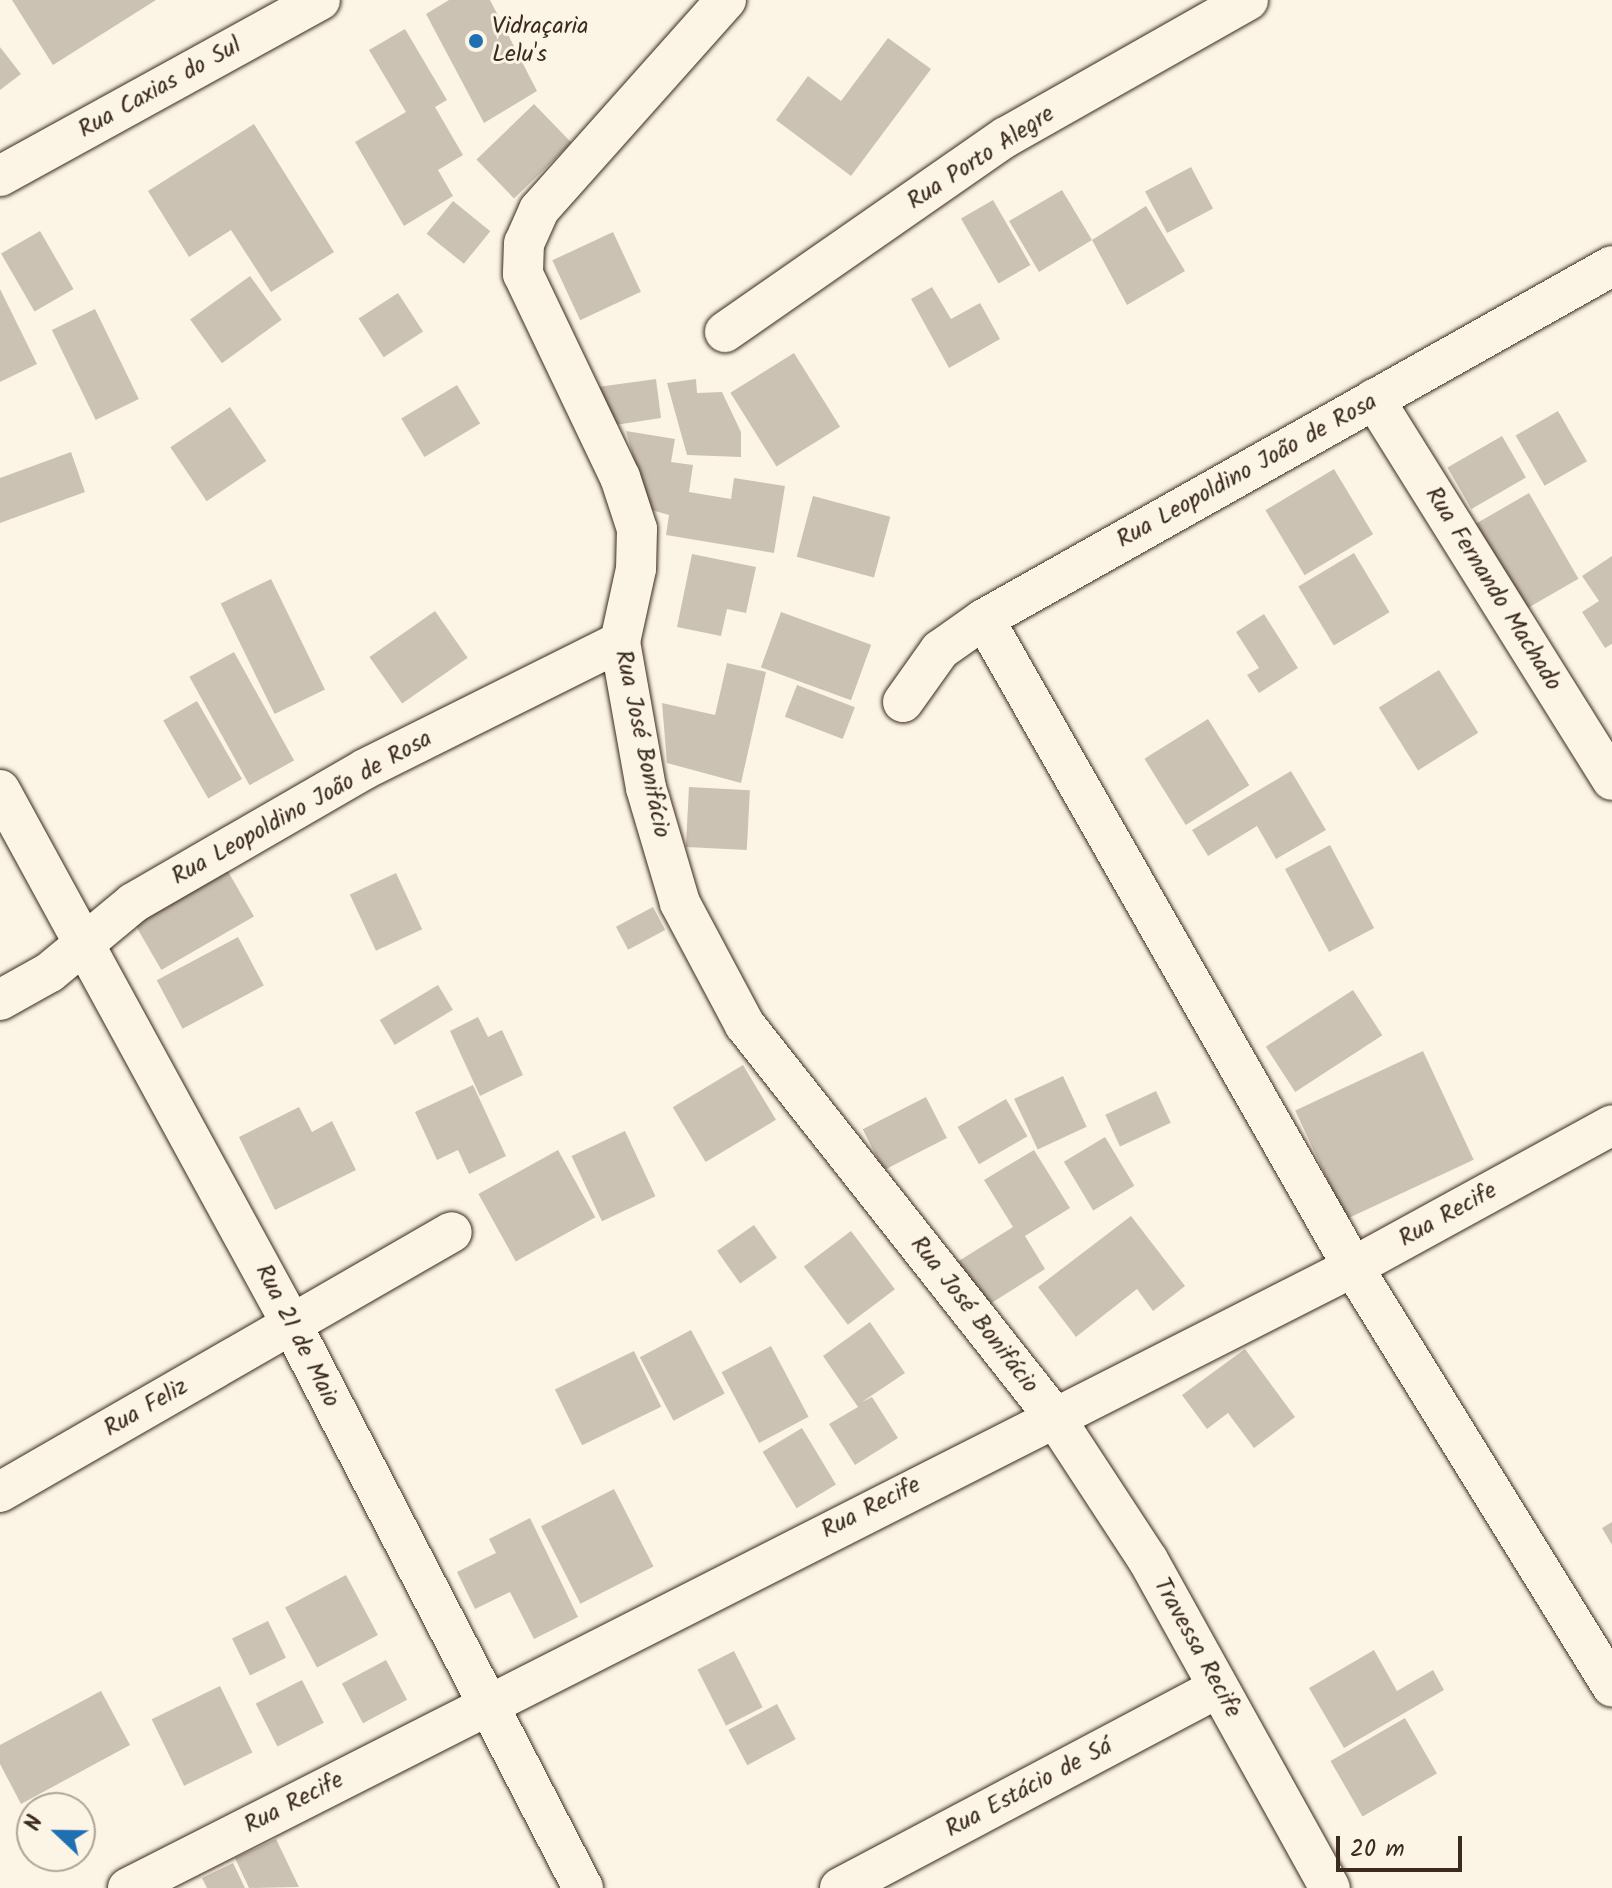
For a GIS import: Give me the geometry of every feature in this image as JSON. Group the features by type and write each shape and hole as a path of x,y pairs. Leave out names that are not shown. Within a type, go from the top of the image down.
{"street":[{"name":"Rua Caxias do Sul","path":"0,176 320,0"},
{"name":"Rua José Bonifácio","path":"726,0 539,210 524,243 523,274 620,477 637,529 636,569 620,642 646,788 680,903 745,1025 1053,1415"},
{"name":"Rua Porto Alegre","path":"725,332 1006,137 1248,0"},
{"name":"Rua Leopoldino João de Rosa","path":"903,702 940,650 984,619 1612,266"},
{"name":"Rua Fernando Machado","path":"1374,399 1612,780"},
{"path":"984,619 1353,1267 1612,1687"},
{"name":"Rua Leopoldino João de Rosa","path":"0,1000 50,972 133,903 365,769 620,642"},
{"name":"Rua 21 de Maio","path":"0,790 87,941 292,1325 485,1706 583,1888"},
{"name":"Rua Recife","path":"128,1888 1053,1415 1353,1267 1612,1125"},
{"name":"Rua Feliz","path":"0,1492 452,1232"},
{"name":"Travessa Recife","path":"1053,1415 1148,1560 1330,1888"},
{"name":"Rua Estácio de Sá","path":"840,1888 1218,1688"}],"building":[{"path":"12,0 156,0 53,65"},
{"name":"Vidraçaria Lelu's","path":"449,0 490,0 537,91 484,123 426,14"},
{"path":"405,29 447,100 435,107 463,155 438,170 453,196 404,226 355,142 406,112 369,50"},
{"path":"888,38 931,69 851,176 776,120 808,76 841,101"},
{"path":"0,47 21,74 0,90"},
{"path":"534,104 572,143 514,198 476,160"},
{"path":"254,124 334,252 271,292 231,230 189,257 148,191"},
{"path":"1191,167 1213,208 1167,233 1145,191"},
{"path":"1062,190 1092,240 1039,272 1009,221"},
{"path":"993,200 1030,265 998,283 961,218"},
{"path":"453,201 490,231 464,264 427,234"},
{"path":"1146,206 1185,271 1127,305 1092,240"},
{"path":"40,231 74,289 35,312 1,254"},
{"path":"613,232 641,292 580,320 552,260"},
{"path":"250,276 282,320 222,363 190,319"},
{"path":"932,287 951,319 980,303 1000,339 949,368 911,299"},
{"path":"0,289 37,364 0,382"},
{"path":"398,293 423,332 384,357 359,319"},
{"path":"95,309 139,399 96,420 52,330"},
{"path":"794,353 840,427 776,467 730,393"},
{"path":"656,379 661,418 602,427 583,389"},
{"path":"696,379 697,393 722,392 741,432 741,457 687,455 667,383"},
{"path":"457,385 480,424 424,457 401,418"},
{"path":"230,407 266,461 207,501 170,447"},
{"path":"1558,411 1587,461 1545,486 1516,436"},
{"path":"626,431 675,439 671,462 693,465 689,492 731,499 734,478 785,486 774,553 666,535 669,515 648,509"},
{"path":"1502,436 1526,478 1471,509 1447,468"},
{"path":"71,452 85,492 0,523 0,478"},
{"path":"1334,469 1373,534 1305,575 1265,510"},
{"path":"1529,493 1578,579 1525,610 1475,524"},
{"path":"813,496 890,517 874,578 797,557"},
{"path":"1354,553 1390,612 1334,646 1298,586"},
{"path":"692,554 756,567 746,613 727,609 721,636 677,627"},
{"path":"1612,556 1612,644 1605,648 1582,612 1599,601 1582,576"},
{"path":"271,579 325,690 275,714 221,604"},
{"path":"435,611 468,658 402,704 369,657"},
{"path":"781,612 871,645 851,700 761,667"},
{"path":"1264,614 1298,668 1259,693 1247,675 1259,668 1236,632"},
{"path":"234,652 294,760 250,785 189,677"},
{"path":"727,663 766,672 741,783 667,763 662,703 715,715"},
{"path":"1439,670 1478,733 1418,770 1379,708"},
{"path":"797,685 855,707 843,739 785,717"},
{"path":"197,701 242,779 208,798 163,720"},
{"path":"1208,719 1249,785 1186,825 1144,759"},
{"path":"1291,771 1326,830 1276,859 1257,826 1208,856 1192,830"},
{"path":"689,787 750,790 747,850 686,847"},
{"path":"1330,845 1374,928 1329,952 1285,869"},
{"path":"226,868 254,916 161,970 133,921"},
{"path":"396,873 422,929 376,951 350,895"},
{"path":"653,907 665,930 628,950 616,927"},
{"path":"238,937 264,986 183,1029 157,980"},
{"path":"438,985 453,1010 395,1045 380,1020"},
{"path":"1353,990 1382,1035 1295,1092 1266,1047"},
{"path":"478,1017 488,1037 502,1030 523,1075 480,1096 450,1031"},
{"path":"1423,1051 1474,1160 1346,1219 1295,1111"},
{"path":"743,1065 776,1120 706,1162 673,1107"},
{"path":"1063,1076 1087,1127 1038,1150 1014,1099"},
{"path":"473,1085 506,1156 469,1174 458,1150 437,1160 415,1112"},
{"path":"1156,1091 1171,1123 1120,1146 1105,1115"},
{"path":"926,1097 947,1138 884,1170 863,1129"},
{"path":"1006,1099 1028,1136 979,1164 958,1127"},
{"path":"299,1107 312,1132 332,1121 356,1170 275,1210 239,1137"},
{"path":"625,1131 655,1196 602,1221 572,1156"},
{"path":"1105,1137 1134,1186 1093,1211 1064,1162"},
{"path":"558,1150 595,1217 516,1261 478,1194"},
{"path":"1034,1150 1070,1208 1025,1236 1045,1269 982,1309 954,1264 1013,1227 984,1180"},
{"path":"1131,1216 1185,1286 1153,1311 1137,1289 1076,1337 1038,1287"},
{"path":"754,1225 777,1258 740,1284 717,1251"},
{"path":"851,1231 895,1289 848,1325 804,1267"},
{"path":"870,1322 905,1373 862,1402 872,1397 898,1438 855,1465 829,1424 858,1407 823,1356"},
{"path":"691,1330 725,1394 674,1421 640,1357"},
{"path":"771,1346 809,1417 759,1443 722,1372"},
{"path":"1245,1349 1295,1417 1254,1448 1228,1413 1207,1429 1182,1395"},
{"path":"634,1351 661,1407 582,1445 555,1390"},
{"path":"802,1428 836,1485 797,1508 763,1452"},
{"path":"614,1489 653,1567 580,1604 541,1526"},
{"path":"530,1518 578,1617 534,1639 510,1592 475,1609 457,1572 496,1553 489,1539"},
{"path":"1612,1522 1612,1545 1602,1528"},
{"path":"346,1575 378,1635 317,1667 285,1607"},
{"path":"268,1621 286,1658 250,1675 232,1639"},
{"path":"1374,1650 1397,1691 1433,1670 1444,1690 1344,1748 1309,1688"},
{"path":"734,1651 763,1707 726,1726 697,1670"},
{"path":"386,1660 407,1700 363,1723 342,1683"},
{"path":"302,1680 324,1723 277,1746 256,1704"},
{"path":"220,1686 252,1753 184,1786 152,1719"},
{"path":"101,1691 130,1745 43,1792 16,1792 16,1794 0,1764 0,1745"},
{"path":"777,1704 796,1739 747,1765 728,1730"},
{"path":"1405,1718 1437,1773 1363,1816 1331,1761"},
{"path":"276,1839 299,1887 249,1888 235,1858"},
{"path":"233,1863 245,1888 207,1888 202,1878"}],"place":[{"name":"Vidraçaria Lelu's","path":"476,41"}]}
